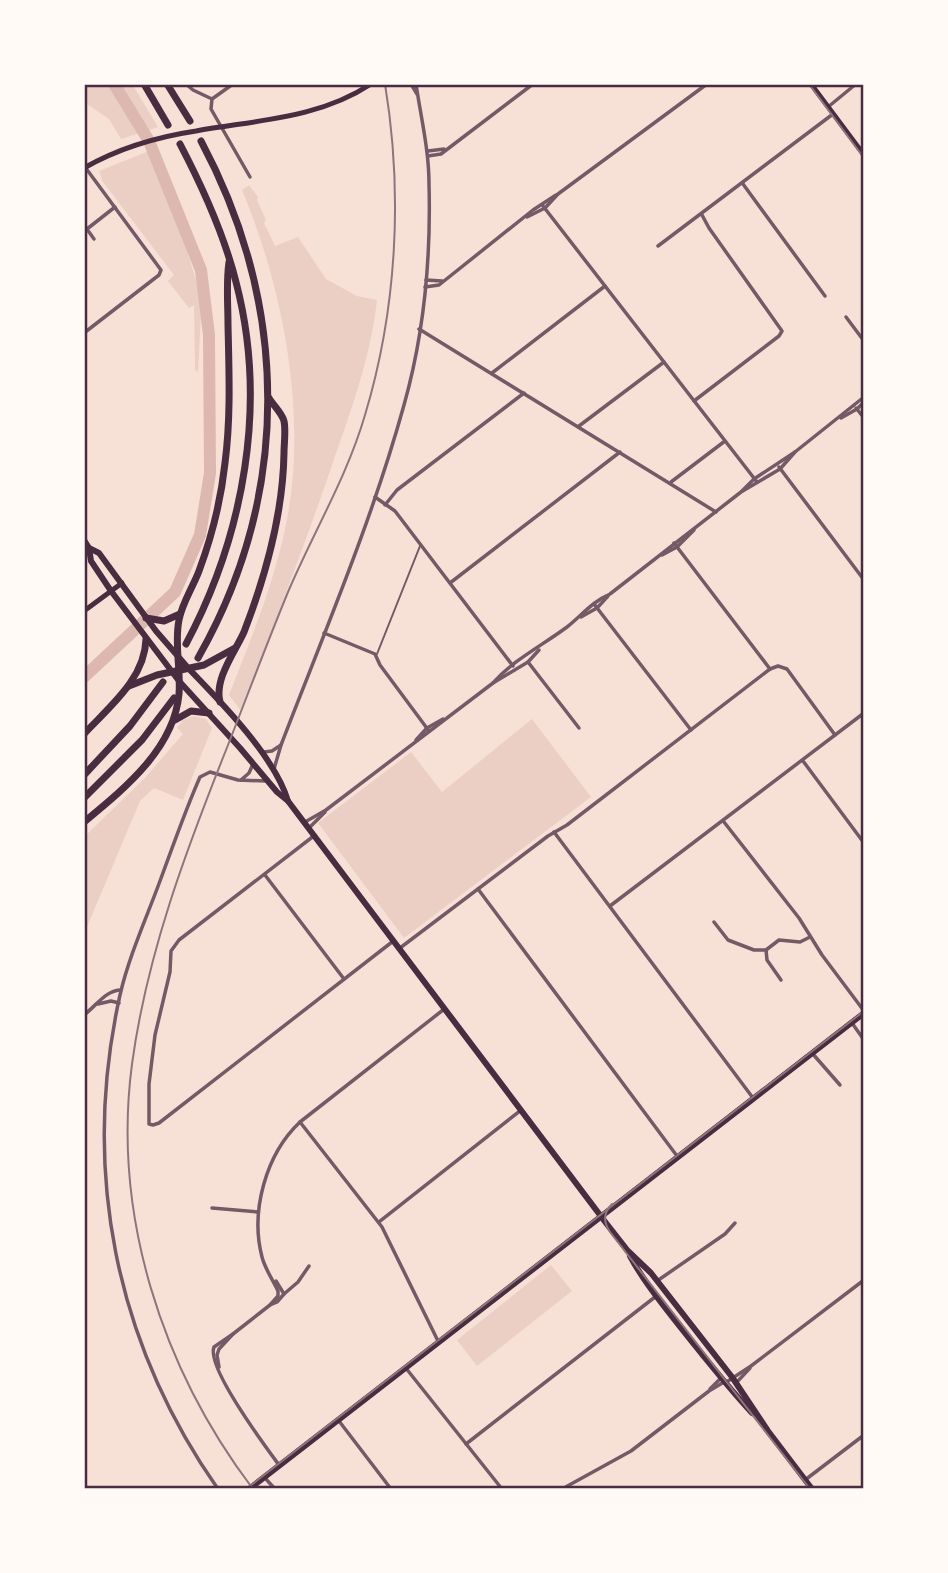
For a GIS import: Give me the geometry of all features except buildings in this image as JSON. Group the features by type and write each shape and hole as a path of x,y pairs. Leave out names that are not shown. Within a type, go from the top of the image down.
{"highway":[{"path":"144,84 168,125"},
{"path":"167,84 190,121"},
{"path":"198,658 229,595 250,527 264,455 268,398 265,339 251,265 236,216 201,141"},
{"path":"180,144 206,196 240,301 248,362 249,416 239,501 224,558 206,605 186,644"},
{"path":"84,822 135,776 166,738 175,720 179,681 175,671 178,657 177,635 181,613 214,526 225,464 230,418 226,286 229,262"},
{"path":"220,702 219,687 263,577 281,495 284,420 268,398"},
{"path":"146,618 164,621 181,613"},
{"path":"84,734 128,686 144,654 146,639"},
{"path":"128,686 204,665 236,648"},
{"path":"84,775 130,726 163,682"},
{"path":"84,798 142,740 174,698"},
{"path":"175,720 191,711 209,713"}],"main road":[{"path":"811,84 864,155"},
{"path":"85,167 114,152 166,136 309,112 332,104 367,85"},
{"path":"84,540 89,548 91,561 111,591 146,639 175,671"},
{"path":"89,548 99,553 146,618 260,752 285,789 288,801"},
{"path":"84,611 121,583"},
{"path":"179,681 276,792 288,801 315,835 600,1215 628,1251 657,1280 734,1380 768,1431"},
{"path":"249,1489 864,1012"},
{"path":"628,1251 656,1296 725,1383 768,1431 812,1489"}],"street":[{"path":"186,84 212,99"},
{"path":"212,99 233,84"},
{"path":"273,771 373,505 404,405 426,280 429,213 428,154 414,84"},
{"path":"428,154 438,155 533,84"},
{"path":"425,287 437,286 707,84"},
{"path":"828,107 856,84"},
{"path":"212,99 213,114 250,177"},
{"path":"658,246 833,114"},
{"path":"84,333 161,272 159,264 85,167"},
{"path":"743,184 825,296"},
{"path":"94,239 85,228 116,207"},
{"path":"544,207 756,480"},
{"path":"694,401 782,331 700,216"},
{"path":"426,280 442,281"},
{"path":"492,373 605,286"},
{"path":"846,317 864,341"},
{"path":"419,329 716,512"},
{"path":"579,426 664,362"},
{"path":"385,505 397,490 524,393"},
{"path":"307,825 413,744 428,729 450,716 513,666 526,660 756,480 778,467 864,400"},
{"path":"856,408 864,418"},
{"path":"671,483 725,441"},
{"path":"450,583 621,452"},
{"path":"778,467 864,580"},
{"path":"375,497 395,511 513,666"},
{"path":"373,505 385,505"},
{"path":"676,545 770,669"},
{"path":"595,606 691,730"},
{"path":"324,633 376,656 428,729"},
{"path":"526,660 579,728"},
{"path":"400,948 567,825 770,669 778,666 787,669 835,735"},
{"path":"610,906 864,713"},
{"path":"260,752 270,751 281,745"},
{"path":"802,760 864,843"},
{"path":"239,781 248,775 253,764"},
{"path":"218,1489 173,1413 148,1361 129,1307 113,1245 106,1194 104,1146 108,1069 121,990 146,915 200,777 210,772 239,781 268,782"},
{"path":"723,821 794,911 864,1012"},
{"path":"554,832 753,1098"},
{"path":"315,835 172,948 170,972 155,1035 147,1120 150,1125 159,1123 394,940"},
{"path":"265,874 344,979"},
{"path":"478,889 677,1156"},
{"path":"714,922 722,934 735,943 754,950 766,950 779,940 800,942 810,937"},
{"path":"766,950 767,960 780,980"},
{"path":"98,1004 102,998 121,990"},
{"path":"84,1014 98,1004 108,1001 119,1003"},
{"path":"270,1306 278,1294 262,1256 258,1212 272,1161 286,1136 300,1122 445,1009"},
{"path":"852,1023 864,1040"},
{"path":"812,1053 839,1085"},
{"path":"379,1222 521,1110"},
{"path":"300,1122 379,1222 438,1342"},
{"path":"212,1208 258,1212"},
{"path":"657,1280 725,1234 735,1223"},
{"path":"279,1465 233,1398 219,1368 217,1352 233,1334 278,1302 298,1282 309,1266"},
{"path":"274,1280 284,1294"},
{"path":"562,1489 631,1451 709,1391 734,1380 864,1280"},
{"path":"278,1294 284,1294"},
{"path":"466,1444 656,1296"},
{"path":"405,1367 502,1489"},
{"path":"338,1420 391,1489"},
{"path":"806,1480 864,1435"},
{"path":"264,1477 275,1489"}],"lane":[{"path":"376,656 421,545"}],"shaded area":[{"path":"84,84 132,84 158,127 121,139 109,119 84,102"},
{"path":"149,151 181,232 198,286 201,315 198,373 195,369 194,305 189,308 168,281 174,275 103,182 99,171"},
{"path":"249,185 258,197 266,220 264,223 275,246 298,237 326,279 357,296 377,300 370,342 353,404 241,711 229,695 280,550 292,488 294,445 288,356 270,270 242,190"},
{"path":"193,716 206,719 212,728 183,800 154,788 140,801 84,934 84,837 145,778 183,734 177,728 183,720"},
{"path":"532,719 591,797 404,938 318,823 411,752 442,792"},
{"path":"551,1265 572,1291 477,1366 457,1340"}],"waterway":[{"path":"84,677 175,592 200,535 210,473 209,335 201,270 149,141 114,84"}],"tram line":[{"path":"809,84 864,158"},
{"path":"246,1489 864,1011"},
{"path":"612,1204 605,1218 610,1232 810,1489"}],"railway":[{"path":"253,1489 221,1442 193,1393 169,1342 151,1288 138,1233 130,1177 128,1121 132,1064 158,941 184,862 288,592 349,461 376,375 394,251 394,167 385,84"}]}
